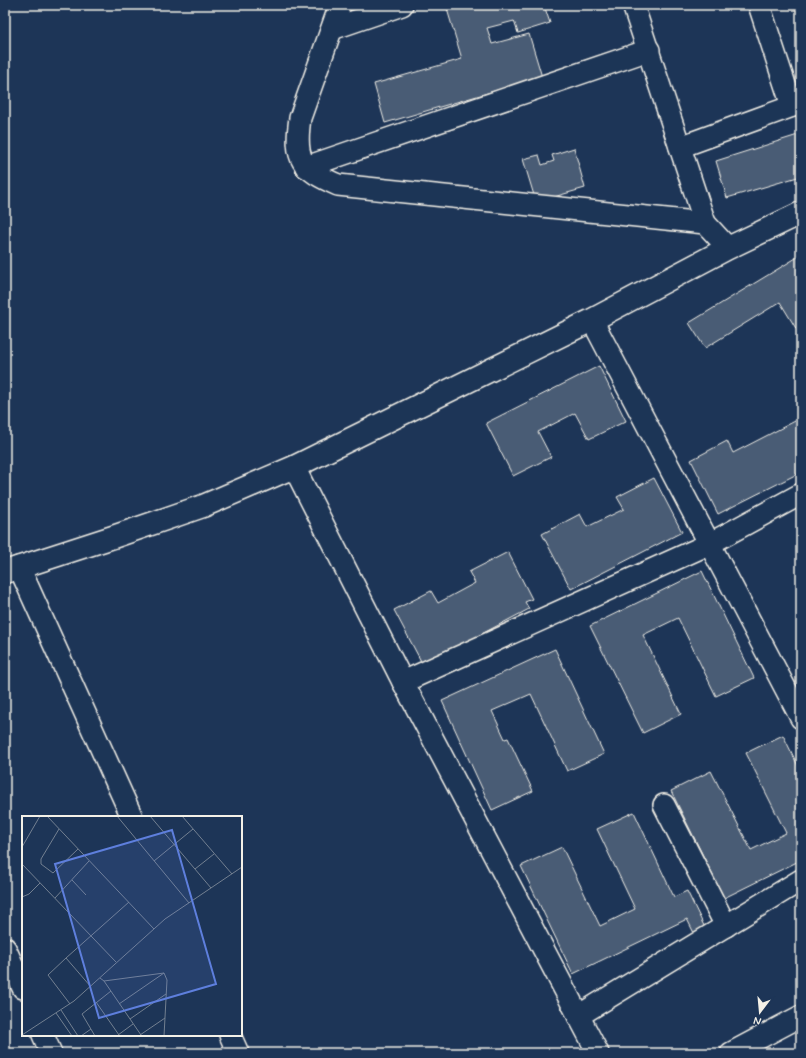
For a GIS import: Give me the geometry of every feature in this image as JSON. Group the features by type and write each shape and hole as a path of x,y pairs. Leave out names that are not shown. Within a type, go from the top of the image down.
{"main road":[{"path":"12,569 203,506 294,467 592,320 728,248 801,214"}],"street":[{"path":"340,5 300,118 298,149 306,167 318,177 338,185 705,223"},
{"path":"332,29 402,5"},
{"path":"633,5 705,223 728,248"},
{"path":"680,147 797,104 759,5"},
{"path":"306,167 649,50"},
{"path":"592,320 801,718"},
{"path":"294,467 403,682 598,1053"},
{"path":"403,682 709,544 801,494"},
{"path":"12,569 132,816"},
{"path":"664,805 726,926"},
{"path":"578,1016 801,880"},
{"path":"12,960 22,985"},
{"path":"732,1053 801,1016"},
{"path":"43,1036 51,1053"},
{"path":"230,1036 238,1053"}],"building":[{"path":"459,5 544,5 550,23 518,33 514,21 487,28 492,44 529,34 542,77 385,123 374,84 462,59 447,9"},
{"path":"801,134 801,176 727,198 716,161"},
{"path":"574,148 585,188 536,202 523,159 539,155 542,165 554,161 552,155"},
{"path":"801,255 801,327 797,330 780,302 705,348 689,323"},
{"path":"599,366 626,421 589,439 575,413 538,432 551,457 513,476 486,423"},
{"path":"801,418 801,472 718,514 691,460 727,441 733,453"},
{"path":"654,478 682,532 571,589 542,534 580,514 587,527 624,509 617,497"},
{"path":"508,552 532,599 525,602 529,609 423,665 394,610 431,591 438,603 475,583 469,572"},
{"path":"702,571 754,678 716,696 678,618 643,635 681,714 643,733 590,626"},
{"path":"555,649 604,754 567,771 531,694 492,711 505,739 508,738 533,791 492,810 442,701"},
{"path":"783,735 801,772 801,860 724,898 671,791 711,771 751,850 786,833 746,753"},
{"path":"634,812 674,897 687,891 707,932 696,937 687,919 573,974 521,866 562,847 600,926 635,909 597,829"}]}
